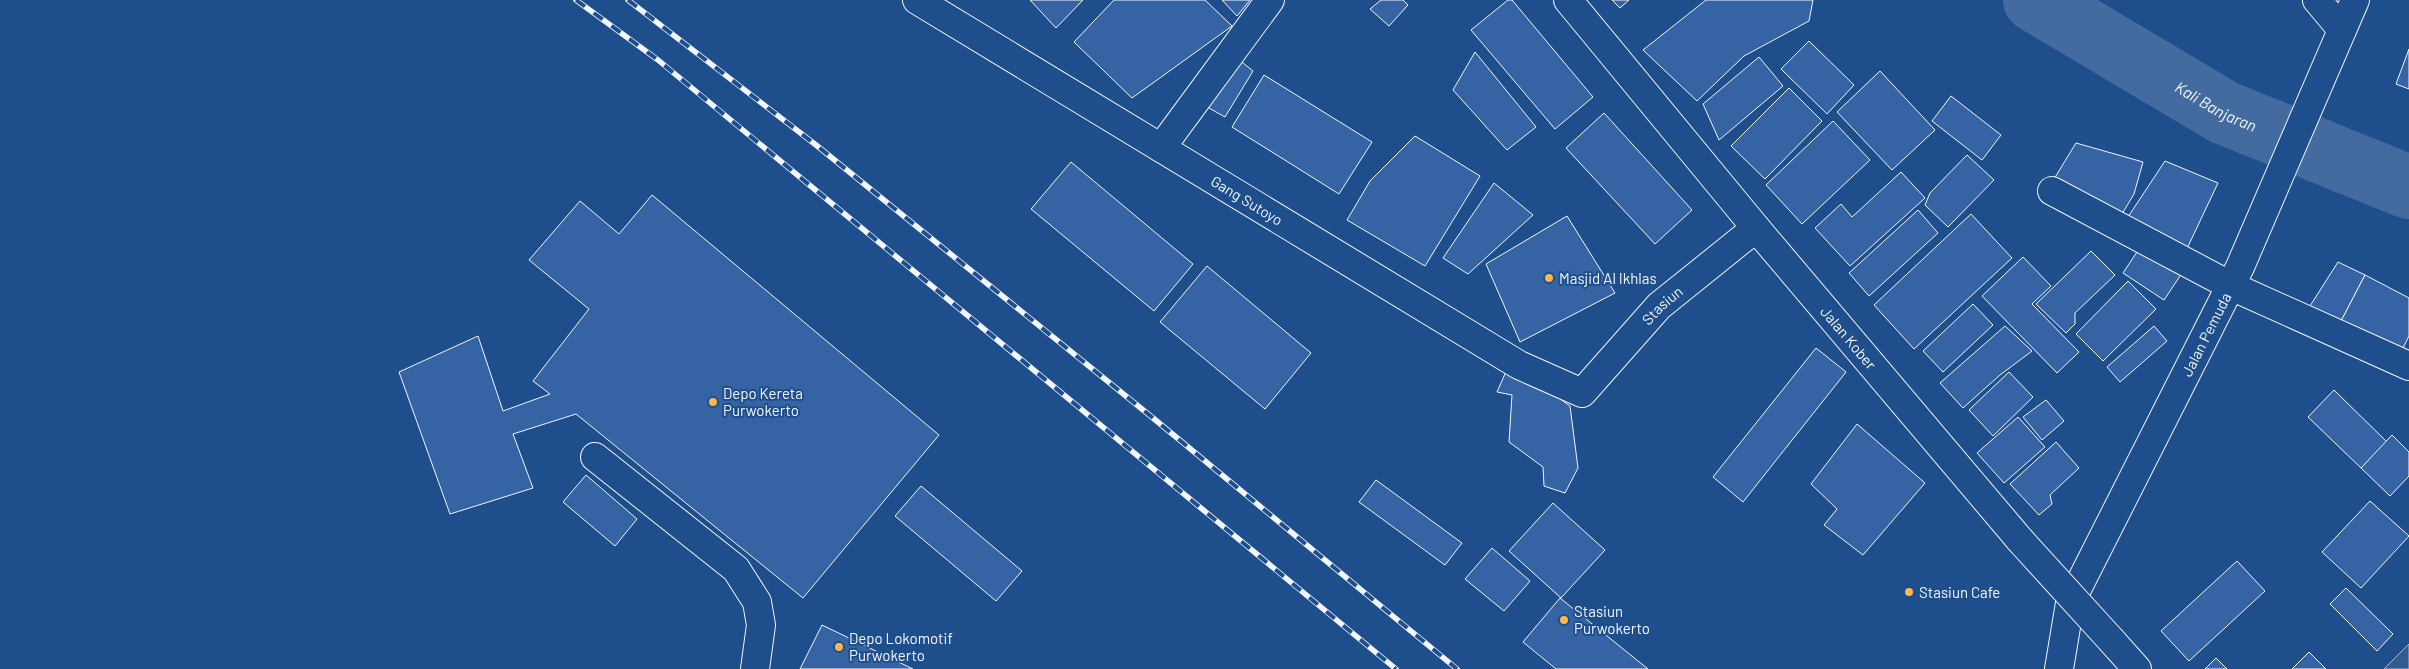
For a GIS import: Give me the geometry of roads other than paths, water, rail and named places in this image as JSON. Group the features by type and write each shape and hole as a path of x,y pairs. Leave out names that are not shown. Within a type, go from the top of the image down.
{"street":[{"name":"Gang Sutoyo","path":"917,0 1519,365 1582,393"},
{"path":"1161,148 1270,0"},
{"name":"Jalan Kober","path":"1568,0 1756,228 2020,540 2138,669"},
{"path":"2317,0 2342,30"},
{"name":"Jalan Pemuda","path":"2060,669 2062,645 2070,603 2236,276 2355,0"},
{"path":"2052,191 2236,276 2409,366"},
{"name":"Stasiun","path":"1582,393 1659,306 1756,228"},
{"path":"595,457 736,569 757,602 760,625 755,669"}],"waterway":[{"name":"Kali Banjaran","path":"2035,0 2225,113 2409,187"}],"railway":[{"path":"576,0 658,60 1396,669"},
{"path":"628,0 816,145 1153,418 1457,669"}],"place":[{"name":"Masjid Al Ikhlas","path":"1549,278"},
{"name":"Depo Kereta Purwokerto","path":"713,402"},
{"name":"Stasiun Cafe","path":"1909,592"},
{"name":"Stasiun Purwokerto","path":"1564,620"},
{"name":"Depo Lokomotif Purwokerto","path":"839,647"}]}
